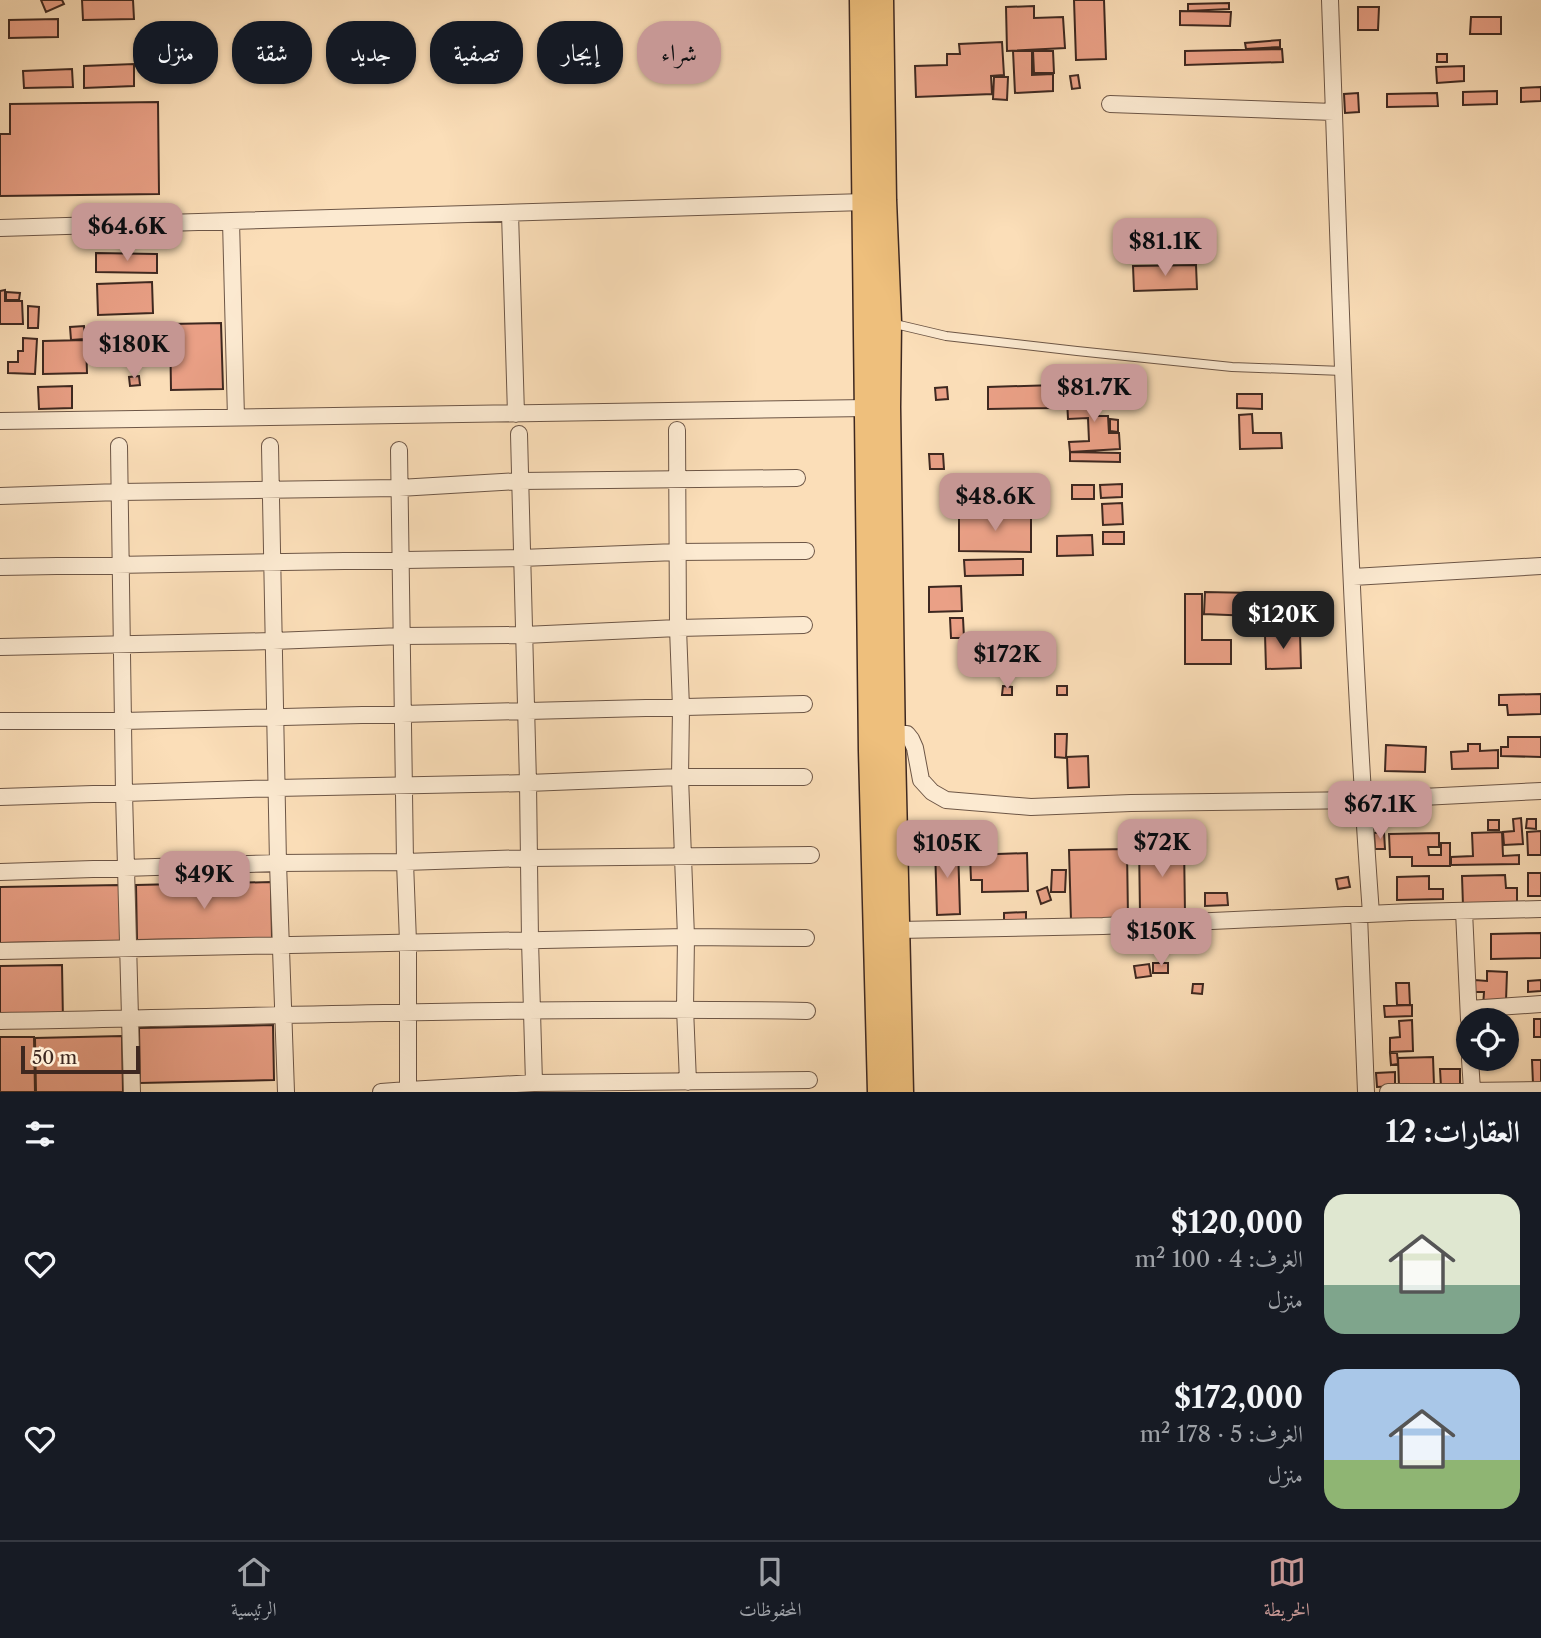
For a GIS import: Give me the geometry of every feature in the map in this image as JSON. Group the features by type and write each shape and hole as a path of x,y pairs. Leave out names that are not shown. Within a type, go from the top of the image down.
{"main road":[{"path":"862,0 867,408 882,734 898,930 901,1092"},
{"path":"880,1092 882,734 888,407 881,0"}],"street":[{"path":"1330,0 1343,371 1363,800 1366,1092"},
{"path":"1110,104 1334,112"},
{"path":"0,228 865,202"},
{"path":"510,213 516,414"},
{"path":"231,221 236,418"},
{"path":"0,421 867,408"},
{"path":"677,430 680,777 688,1082"},
{"path":"519,434 534,1083"},
{"path":"119,446 125,869 132,1092"},
{"path":"270,446 276,788 286,1092"},
{"path":"399,450 409,1011 408,1090"},
{"path":"0,496 399,488 520,481 797,478"},
{"path":"0,567 806,551"},
{"path":"1353,577 1541,566"},
{"path":"0,647 524,635 804,625"},
{"path":"0,721 123,721 804,704"},
{"path":"882,734 907,734 911,739 922,780 932,792 946,800 1031,807 1363,800 1541,791"},
{"path":"0,797 680,777 804,777"},
{"path":"0,872 278,863 811,855"},
{"path":"898,930 1089,926 1541,909"},
{"path":"1464,911 1469,1008"},
{"path":"0,951 686,936 806,938"},
{"path":"1515,1008 1541,1004"},
{"path":"0,1021 409,1011 807,1011"},
{"path":"1471,1071 1472,1090"},
{"path":"381,1092 534,1083 809,1080"},
{"path":"1388,1092 1541,1090"}],"lane":[{"path":"888,322 946,336 1064,350 1232,367 1343,371"}],"building":[{"path":"41,0 62,0 64,4 46,12"},
{"path":"82,0 133,0 134,19 83,20"},
{"path":"1074,0 1104,0 1106,59 1076,60"},
{"path":"1229,3 1229,9 1188,11 1188,4"},
{"path":"1034,6 1034,18 1063,17 1065,48 1007,51 1006,7"},
{"path":"1358,7 1379,7 1378,30 1358,30"},
{"path":"1180,11 1231,12 1230,26 1180,25"},
{"path":"1471,17 1501,17 1501,34 1470,34"},
{"path":"58,19 58,37 9,38 9,20"},
{"path":"1280,40 1280,47 1246,49 1245,43"},
{"path":"1002,42 1004,75 991,76 992,94 916,97 915,66 947,65 947,54 960,54 959,44"},
{"path":"1282,49 1283,62 1185,65 1185,51"},
{"path":"1013,51 1032,51 1032,75 1053,74 1053,91 1015,93"},
{"path":"1033,51 1053,51 1054,73 1034,73"},
{"path":"1437,54 1447,54 1447,62 1437,62"},
{"path":"133,64 134,86 84,88 84,66"},
{"path":"1464,66 1464,81 1437,83 1436,67"},
{"path":"72,69 73,87 24,88 23,71"},
{"path":"1078,75 1080,88 1072,89 1070,76"},
{"path":"994,77 1008,77 1007,100 993,99"},
{"path":"1541,87 1541,101 1521,102 1521,88"},
{"path":"1497,91 1497,104 1463,105 1463,92"},
{"path":"1358,93 1359,112 1345,113 1344,94"},
{"path":"1437,93 1438,106 1387,107 1387,94"},
{"path":"158,102 159,194 0,196 0,134 10,134 10,104"},
{"path":"96,253 157,254 157,273 96,272"},
{"path":"1196,265 1197,289 1134,291 1133,266"},
{"path":"152,282 153,313 98,315 97,284"},
{"path":"5,290 5,301 22,301 23,324 0,324 0,291"},
{"path":"6,292 20,293 19,300 6,300"},
{"path":"28,306 39,307 38,328 28,328"},
{"path":"221,323 223,389 171,390 170,324"},
{"path":"84,326 85,339 71,340 70,327"},
{"path":"23,338 37,339 35,374 8,373 8,362 18,362 18,351 23,351"},
{"path":"86,340 87,373 43,374 43,341"},
{"path":"139,376 140,385 130,386 129,377"},
{"path":"1056,385 1056,408 988,409 988,387"},
{"path":"1092,385 1092,393 1076,393 1076,386"},
{"path":"72,386 72,408 39,409 38,387"},
{"path":"947,387 948,399 936,400 935,388"},
{"path":"1237,394 1262,394 1262,409 1237,408"},
{"path":"1118,397 1119,407 1097,408 1097,416 1108,416 1109,433 1119,433 1120,449 1070,452 1069,442 1089,441 1088,418 1068,419 1067,399"},
{"path":"1252,414 1253,433 1281,433 1282,448 1240,449 1239,415"},
{"path":"1110,419 1118,420 1118,432 1110,431"},
{"path":"1070,452 1120,453 1120,462 1070,461"},
{"path":"929,454 943,454 944,469 930,469"},
{"path":"1122,484 1122,497 1101,498 1100,485"},
{"path":"1072,485 1094,485 1094,499 1072,499"},
{"path":"1122,503 1123,524 1103,525 1102,504"},
{"path":"959,513 1031,515 1031,552 959,551"},
{"path":"1103,532 1124,532 1124,544 1103,544"},
{"path":"1092,535 1093,555 1057,556 1057,536"},
{"path":"1023,559 1023,575 965,576 964,560"},
{"path":"961,586 962,611 929,612 929,587"},
{"path":"1205,592 1254,593 1253,616 1204,614"},
{"path":"1185,594 1202,594 1202,640 1231,640 1231,664 1185,664"},
{"path":"950,618 963,618 964,638 951,638"},
{"path":"1300,633 1301,668 1266,669 1265,634"},
{"path":"1003,686 1012,687 1012,695 1002,695"},
{"path":"1057,686 1067,686 1067,695 1057,695"},
{"path":"1541,694 1541,714 1508,715 1507,705 1499,705 1499,695"},
{"path":"1055,734 1067,734 1066,758 1055,757"},
{"path":"1508,737 1541,737 1541,757 1501,756 1501,747 1508,747"},
{"path":"1468,744 1480,744 1480,751 1498,750 1498,768 1452,769 1451,752 1468,751"},
{"path":"1386,745 1426,747 1425,772 1385,771"},
{"path":"1088,756 1089,787 1068,788 1067,757"},
{"path":"1521,818 1523,844 1504,845 1503,832 1514,831 1513,819"},
{"path":"1527,819 1536,819 1536,829 1526,828"},
{"path":"1488,820 1499,820 1499,830 1488,830"},
{"path":"1541,831 1541,855 1528,855 1527,832"},
{"path":"1384,832 1385,849 1375,849 1374,833"},
{"path":"1502,832 1503,856 1519,855 1519,864 1451,865 1451,857 1473,856 1472,833"},
{"path":"1439,833 1439,847 1428,847 1429,855 1441,855 1441,843 1450,843 1450,866 1412,866 1412,857 1390,857 1389,834"},
{"path":"1150,842 1150,845 1184,844 1185,913 1140,913 1139,843"},
{"path":"935,846 958,846 960,914 937,915"},
{"path":"1127,849 1128,918 1071,920 1069,850"},
{"path":"1027,853 1028,891 982,892 982,880 971,880 970,855"},
{"path":"1052,870 1066,870 1065,892 1051,892"},
{"path":"1528,873 1541,873 1541,896 1528,896"},
{"path":"1505,875 1506,888 1517,888 1517,904 1463,906 1462,876"},
{"path":"1429,876 1429,889 1443,889 1443,899 1397,900 1397,877"},
{"path":"1348,877 1350,887 1338,889 1336,879"},
{"path":"271,882 272,938 137,940 136,885"},
{"path":"120,885 120,941 0,943 0,887"},
{"path":"1047,887 1051,900 1041,904 1037,891"},
{"path":"1205,893 1227,893 1228,905 1205,906"},
{"path":"1026,912 1026,920 1004,921 1004,913"},
{"path":"1541,933 1541,958 1491,959 1491,934"},
{"path":"1153,963 1168,963 1168,973 1153,973"},
{"path":"1149,964 1151,976 1136,978 1134,966"},
{"path":"62,965 63,1021 0,1022 0,966"},
{"path":"1487,971 1507,972 1506,1001 1483,1007 1484,992 1474,992 1475,980 1487,981"},
{"path":"1541,980 1541,991 1528,992 1528,981"},
{"path":"1396,983 1409,983 1410,1005 1397,1005"},
{"path":"1193,984 1203,984 1202,994 1192,993"},
{"path":"1412,1005 1412,1016 1385,1017 1384,1006"},
{"path":"1534,1019 1541,1019 1541,1037 1534,1037"},
{"path":"1412,1020 1413,1051 1390,1052 1390,1038 1400,1037 1399,1021"},
{"path":"273,1025 274,1080 140,1083 139,1028"},
{"path":"122,1036 123,1092 36,1092 35,1038"},
{"path":"0,1037 34,1037 35,1092 0,1092"},
{"path":"1390,1053 1397,1053 1398,1064 1391,1065"},
{"path":"1433,1057 1434,1085 1399,1087 1398,1058"},
{"path":"1532,1060 1541,1060 1541,1084 1533,1084"},
{"path":"1440,1069 1460,1071 1460,1086 1441,1087"},
{"path":"1395,1072 1395,1086 1377,1087 1376,1073"}]}
